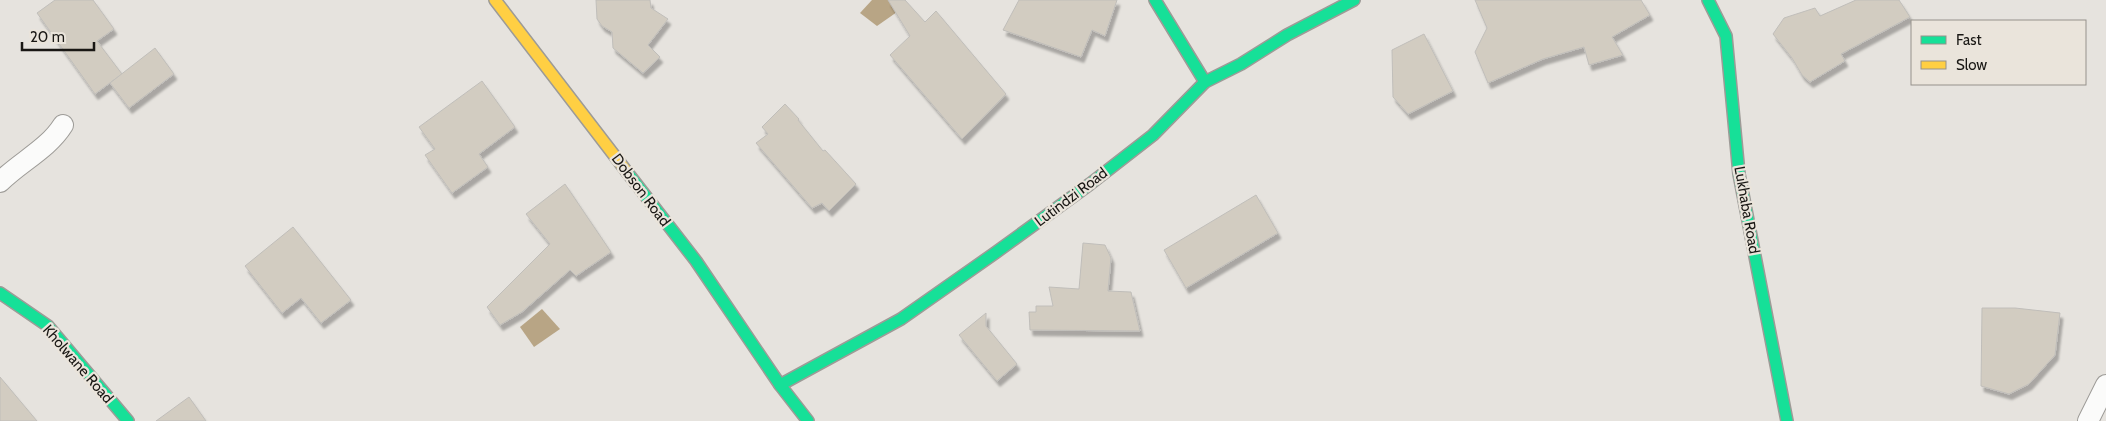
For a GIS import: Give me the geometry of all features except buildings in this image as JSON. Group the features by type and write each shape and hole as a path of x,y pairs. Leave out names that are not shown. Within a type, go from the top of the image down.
{"street":[{"name":"Dobson Road","path":"495,0 696,261 780,385 808,421"},
{"path":"1155,0 1205,82"},
{"name":"Lutindzi Road","path":"780,385 901,318 995,253 1090,184 1153,135 1205,82 1241,64 1287,35 1354,0"},
{"name":"Lukhaba Road","path":"1708,0 1726,36 1739,174 1787,421"},
{"path":"0,182 12,169 57,136 63,125"},
{"name":"Kholwane Road","path":"0,293 48,326 128,421"},
{"path":"2088,421 2106,385"}],"shaded area":[{"path":"872,0 903,0 907,5 877,26 860,13"},
{"path":"542,309 560,329 534,347 520,327"}],"traffic: fast":[{"path":"1155,0 1205,82"},
{"path":"780,385 901,319 995,253 1090,184 1153,135 1205,82 1241,64 1287,35 1354,0"},
{"path":"1708,0 1726,36 1739,174 1787,421"},
{"path":"627,172 696,261 780,385 808,421"},
{"path":"0,293 48,326 128,421"}],"traffic: slow":[{"path":"495,0 627,172"}]}
